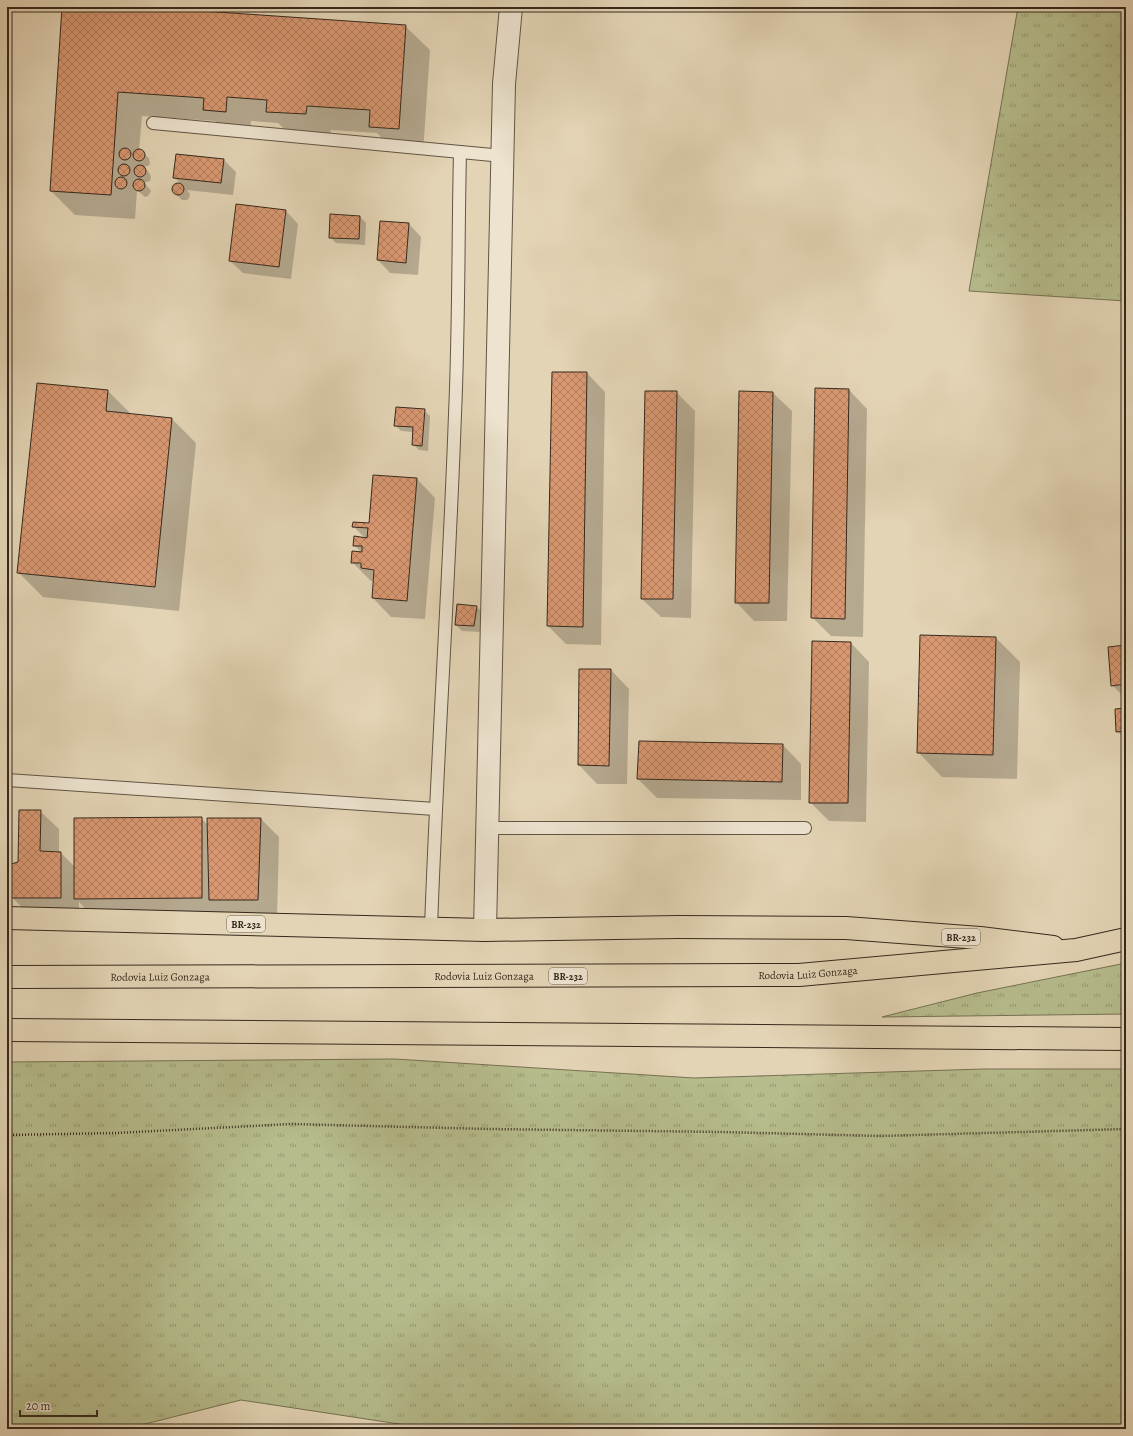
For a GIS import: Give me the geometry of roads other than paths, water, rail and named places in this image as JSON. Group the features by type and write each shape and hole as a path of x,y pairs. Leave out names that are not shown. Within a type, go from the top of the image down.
{"main road":[{"name":"BR-232","path":"7,918 485,930 678,927 846,928 980,938 1076,950"},
{"name":"Rodovia Luiz Gonzaga","path":"7,977 799,975 1076,950 1126,939"},
{"path":"7,1030 1126,1039"}],"street":[{"path":"485,930 504,84 511,7"}],"lane":[{"path":"153,123 503,156"},
{"path":"431,928 435,809 447,609 456,412 460,152"},
{"path":"7,780 435,809"},
{"path":"488,828 805,828"}]}
